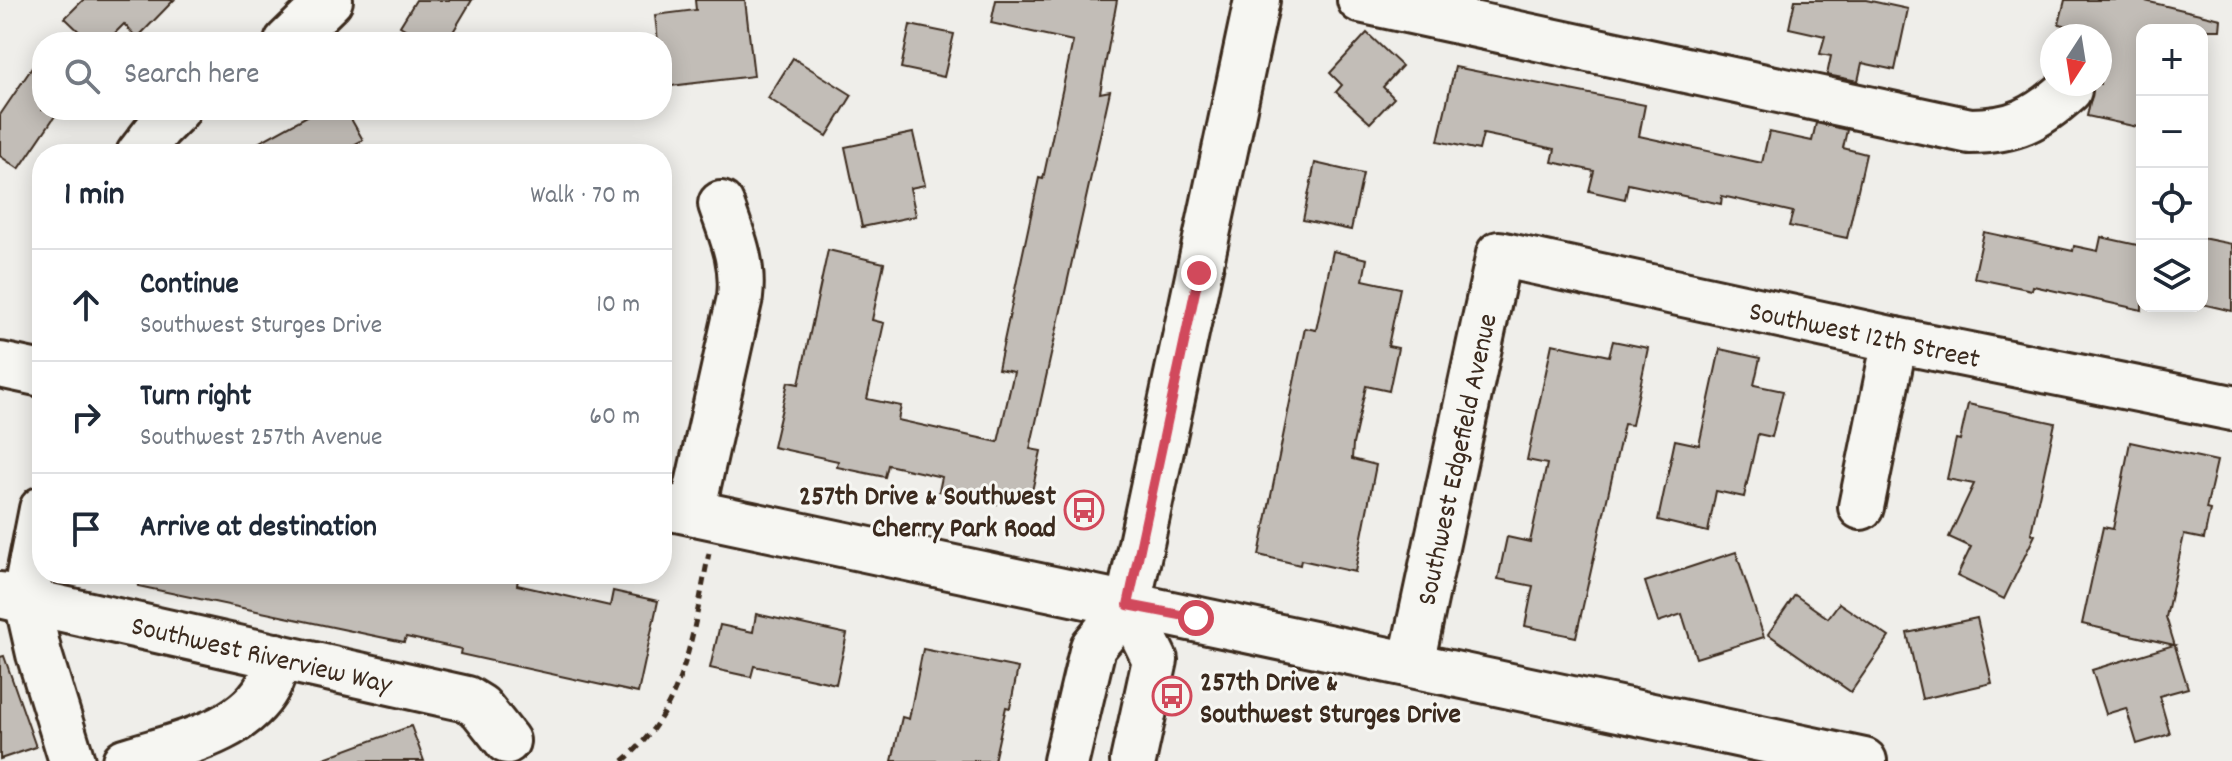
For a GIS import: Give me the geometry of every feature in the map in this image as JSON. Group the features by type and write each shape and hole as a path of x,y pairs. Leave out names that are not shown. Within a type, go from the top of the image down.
{"street":[{"path":"297,32 330,0"},
{"path":"1066,761 1093,647 1128,605 1257,0"},
{"path":"1360,0 1970,131 1996,131 2024,123 2062,96"},
{"path":"147,144 167,120"},
{"path":"721,204 739,255 742,276 690,512 1858,760"},
{"name":"Southwest 12th Street","path":"1499,254 1895,340 2232,408"},
{"name":"Southwest Edgefield Avenue","path":"1411,664 1499,254"},
{"path":"1861,507 1895,340"},
{"path":"0,365 32,372"},
{"path":"32,560 29,575 14,598 39,654 72,761"},
{"name":"Southwest Riverview Way","path":"14,598 467,699 480,707 507,741"},
{"path":"1128,605 1155,660 1133,761"},
{"path":"125,761 200,737 240,717 260,698 271,679 277,656"}],"path":[{"path":"623,761 642,744 670,706 686,659 690,512"}],"building":[{"path":"83,0 174,0 143,32 131,32 124,24 116,32 80,32 65,18"},
{"path":"416,0 472,0 453,32 410,32 400,26"},
{"path":"695,0 745,0 754,76 672,86 672,32 657,32 655,15 696,10"},
{"path":"996,0 1117,0 1100,93 1110,91 1030,449 1041,451 1030,500 1000,493 997,504 939,491 942,477 888,465 885,477 837,467 838,461 773,447 788,382 799,384 828,250 884,263 872,320 884,323 867,399 901,406 898,420 998,442 1014,372 998,369 1039,178 1043,179 1073,41 991,23"},
{"path":"1795,0 1866,0 1908,9 1895,70 1862,63 1858,81 1827,75 1831,56 1820,54 1825,36 1789,28"},
{"path":"2065,0 2141,0 2221,19 2220,30 2208,30 2208,24 2136,24 2136,127 2087,116 2091,96 2112,96 2112,24 2059,24"},
{"path":"910,25 954,34 944,77 901,68"},
{"path":"1367,33 1402,66 1383,87 1394,98 1370,123 1336,92 1342,85 1330,73"},
{"path":"793,58 852,95 827,136 768,98"},
{"path":"1455,67 1645,105 1639,136 1762,163 1769,132 1812,141 1816,123 1847,130 1843,148 1866,154 1847,238 1789,226 1793,212 1722,196 1721,204 1628,184 1625,199 1589,191 1594,171 1552,162 1555,149 1483,134 1479,150 1438,141"},
{"path":"32,68 32,120 52,120 36,144 32,144 32,150 19,169 0,156 0,115"},
{"path":"300,120 352,120 363,140 356,144 256,144"},
{"path":"913,133 925,185 910,188 916,216 862,227 845,147"},
{"path":"1315,163 1363,174 1351,230 1303,220"},
{"path":"1984,232 2073,251 2074,246 2098,251 2101,237 2136,245 2136,309 2033,286 2032,290 1974,278"},
{"path":"2208,239 2232,244 2232,311 2208,305"},
{"path":"1333,251 1367,259 1363,280 1400,288 1388,346 1398,348 1389,391 1366,386 1353,444 1352,459 1376,465 1355,572 1301,560 1300,565 1259,555 1305,328 1316,330"},
{"path":"1613,341 1648,348 1632,425 1624,424 1576,637 1525,626 1533,586 1498,579 1507,537 1530,542 1547,464 1527,460 1552,344 1609,356"},
{"path":"1720,349 1760,358 1754,385 1783,391 1772,437 1758,434 1744,497 1716,491 1708,532 1658,520 1675,440 1699,445"},
{"path":"1968,404 2055,423 2031,533 2035,535 2004,599 1957,576 1971,547 1949,537 1974,484 1947,479"},
{"path":"2130,442 2217,461 2206,509 2210,510 2204,539 2184,535 2166,617 2188,688 2159,696 2170,734 2137,744 2126,708 2106,714 2092,670 2174,645 2082,624 2103,527 2113,529"},
{"path":"1736,552 1764,637 1696,658 1682,614 1658,622 1645,582"},
{"path":"517,584 610,606 613,591 658,601 638,693 460,654 461,649 406,637 404,642 138,586"},
{"path":"1795,595 1828,618 1839,603 1889,637 1851,692 1768,634"},
{"path":"756,614 847,634 836,684 754,666 751,677 710,668 720,625 753,632"},
{"path":"1977,618 1992,683 1922,699 1907,633"},
{"path":"923,649 1018,668 994,761 892,761 902,717 909,719"},
{"path":"4,656 36,747 0,759 0,657"},
{"path":"411,726 424,761 325,761 324,758"}],"place":[{"name":"257th Drive & Southwest Cherry Park Road","path":"1084,510"},
{"name":"257th Drive & Southwest Sturges Drive","path":"1172,696"}],"route":[{"path":"1196,618 1128,605 1199,273"}]}
